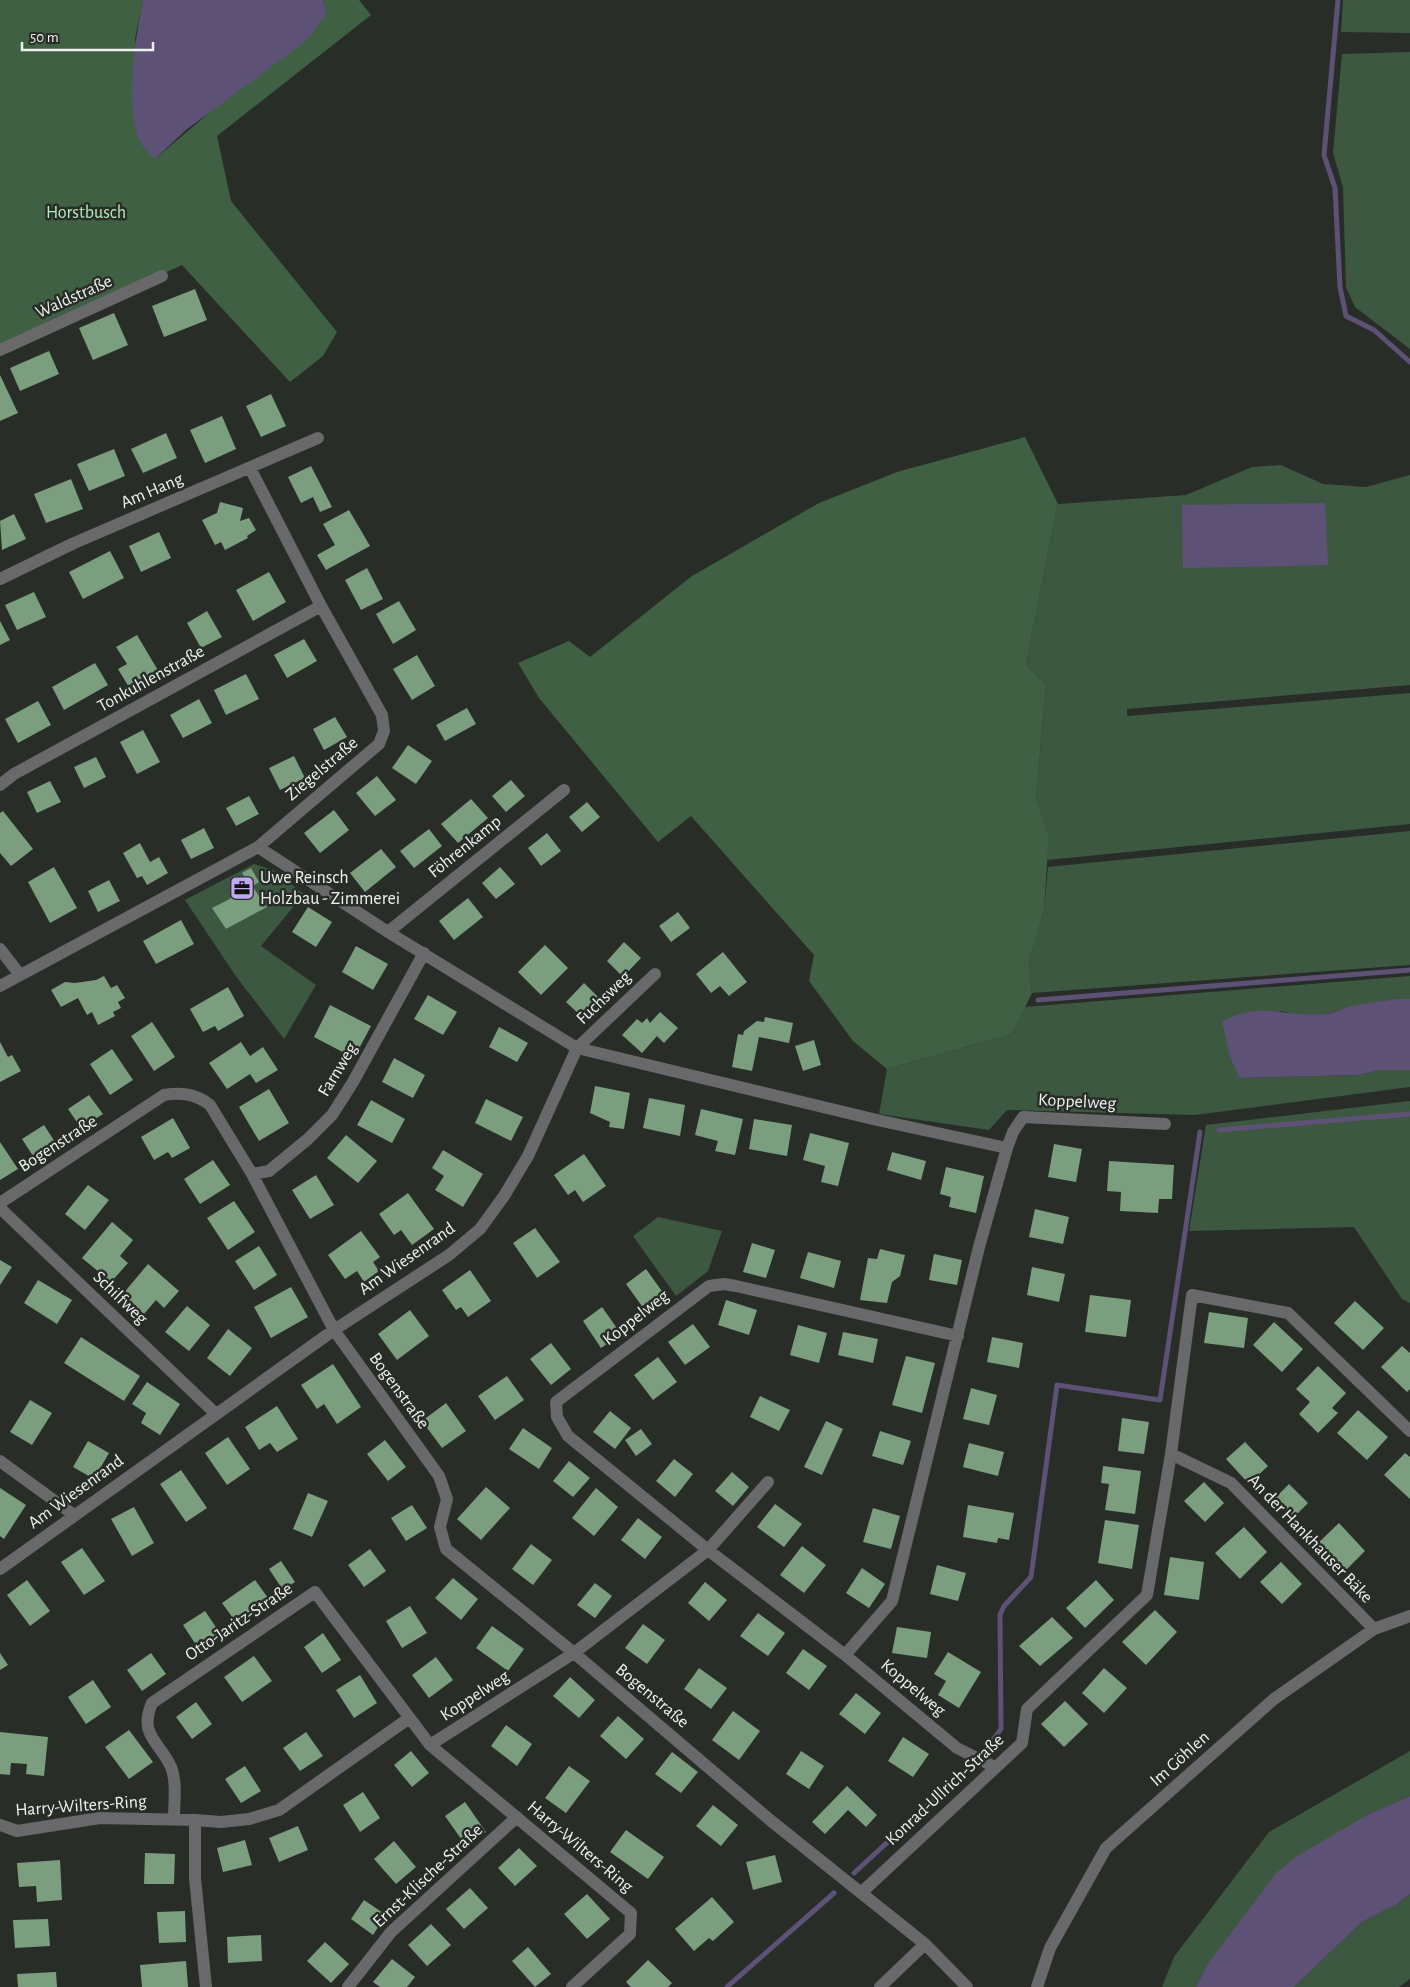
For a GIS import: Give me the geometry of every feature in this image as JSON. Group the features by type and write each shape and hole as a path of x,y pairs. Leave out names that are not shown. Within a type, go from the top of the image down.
{"street":[{"name":"Waldstraße","path":"0,350 162,276"},
{"name":"Am Hang","path":"0,579 72,544 318,438"},
{"name":"Ziegelstraße","path":"0,986 258,846 379,744 384,731 382,715 321,606 250,468"},
{"name":"Tonkuhlenstraße","path":"0,786 14,774 321,606"},
{"name":"Föhrenkamp","path":"388,932 564,790"},
{"path":"258,846 388,932 577,1048 868,1118 1007,1148"},
{"path":"0,949 20,975"},
{"name":"Farnweg","path":"252,1174 269,1171 308,1139 332,1115 353,1082 424,953"},
{"name":"Fuchsweg","path":"577,1048 655,974"},
{"name":"Am Wiesenrand","path":"0,1569 74,1514 334,1330 449,1255 480,1229 504,1196 528,1156 577,1048"},
{"name":"Bogenstraße","path":"0,1203 164,1094 178,1092 201,1099 210,1106 252,1174 334,1330 439,1476 446,1499 440,1527 446,1549 574,1653 770,1820 861,1893"},
{"name":"Koppelweg","path":"846,1655 892,1601 979,1247 1012,1132 1023,1117 1165,1124"},
{"name":"Schilfweg","path":"0,1208 216,1414"},
{"name":"Koppelweg","path":"958,1336 736,1286 724,1284 709,1286 556,1402 557,1418 568,1436 708,1550 846,1655 957,1748 995,1767"},
{"path":"1171,1454 1192,1295 1288,1313 1410,1431"},
{"name":"An der Hankhauser Bäke","path":"1171,1454 1231,1483 1374,1629"},
{"name":"Konrad-Ullrich-Straße","path":"861,1893 1022,1743 1027,1709 1147,1595 1171,1454"},
{"path":"0,1461 74,1514"},
{"name":"Koppelweg","path":"430,1745 574,1653 708,1550 768,1482"},
{"name":"Otto-Jaritz-Straße","path":"174,1818 174,1781 171,1767 147,1727 147,1714 152,1703 315,1592 408,1719 430,1745"},
{"name":"Im Göhlen","path":"1037,1987 1050,1948 1106,1848 1274,1698 1374,1629 1410,1616"},
{"name":"Harry-Wilters-Ring","path":"0,1825 17,1831 100,1818 174,1818 221,1822 249,1820 279,1810 408,1719"},
{"name":"Harry-Wilters-Ring","path":"430,1745 446,1761 517,1817 631,1913 630,1934 572,1987"},
{"name":"Ernst-Klische-Straße","path":"348,1987 391,1932 517,1817"},
{"path":"195,1820 195,1878 206,1987"},
{"path":"861,1893 925,1944 968,1987"},
{"path":"880,1987 925,1944"}],"green space":[{"name":"Horstbusch","path":"0,0 143,0 135,39 156,158 327,13 323,0 359,0 371,15 217,136 231,201 337,332 323,356 290,382 182,265 0,348"},
{"path":"1343,0 1410,0 1410,33 1341,32"},
{"path":"1410,52 1410,349 1355,307 1346,287 1343,187 1333,153 1342,54"},
{"path":"1025,437 1058,504 1026,664 1046,685 1036,799 1049,835 1044,910 1029,962 1032,993 1012,1034 887,1069 853,1041 809,981 814,955 691,816 658,842 539,698 518,663 569,641 590,657 692,576 819,503 897,472"},
{"path":"1281,465 1323,484 1366,487 1410,475 1410,685 1127,709 1127,716 1410,693 1410,824 1047,860 1049,835 1036,799 1046,685 1026,664 1058,504 1186,495 1252,467"},
{"path":"1410,831 1410,965 1032,993 1029,962 1044,910 1048,867"},
{"path":"254,864 273,870 304,894 261,946 316,985 284,1039 235,975 185,900","holes":["253,887 267,907 226,929 213,908"]},
{"path":"1410,976 1410,999 1348,1007 1328,1014 1307,1016 1280,1011 1240,1078 1358,1075 1381,1070 1410,1070 1410,1087 1195,1115 1007,1110 989,1130 879,1114 887,1069 1012,1034 1025,1007"},
{"path":"1410,1101 1410,1303 1402,1299 1354,1227 1189,1231 1206,1125"},
{"path":"658,1217 722,1231 708,1271 676,1296 633,1236"},
{"path":"1410,1751 1410,1796 1369,1814 1207,1965 1196,1987 1162,1987 1174,1957 1269,1832"},
{"path":"1410,1894 1410,1979 1399,1987 1294,1987 1362,1922 1397,1904"}],"shaded area":[{"path":"143,0 323,0 327,13 307,40 186,130 156,158 144,148 137,134 132,97 134,54"},
{"path":"1325,503 1328,565 1183,568 1182,505"},
{"path":"1397,999 1410,999 1410,1070 1381,1070 1358,1075 1240,1078 1230,1057 1222,1022 1236,1016 1261,1011 1311,1015 1328,1014 1347,1007"},
{"path":"1410,1796 1410,1894 1397,1904 1362,1922 1294,1987 1196,1987 1207,1965 1277,1872 1299,1855 1369,1814"}],"building":[{"path":"195,289 207,320 164,337 152,306"},
{"path":"114,313 128,345 93,360 79,328"},
{"path":"49,351 59,374 20,391 10,368"},
{"path":"0,375 18,413 0,421"},
{"path":"271,394 286,426 261,437 246,406"},
{"path":"222,416 236,449 205,463 190,430"},
{"path":"166,433 177,458 143,473 131,449"},
{"path":"114,449 125,476 89,491 77,464"},
{"path":"311,466 332,507 320,512 313,497 301,503 288,477"},
{"path":"71,479 83,509 46,523 34,494"},
{"path":"220,502 243,508 240,521 249,518 256,530 247,536 248,538 225,550 221,542 215,545 202,520 217,513"},
{"path":"349,510 370,546 326,570 317,555 335,545 323,524"},
{"path":"14,514 26,539 2,550 0,521"},
{"path":"159,532 171,558 141,572 129,546"},
{"path":"110,551 124,578 83,599 69,572"},
{"path":"367,568 383,599 361,610 345,580"},
{"path":"269,572 286,602 253,621 236,590"},
{"path":"34,592 46,617 17,630 5,605"},
{"path":"399,601 416,630 393,644 376,614"},
{"path":"207,611 222,637 201,648 187,623"},
{"path":"0,621 10,640 0,645"},
{"path":"137,635 159,672 130,689 118,669 127,664 116,647"},
{"path":"304,639 317,661 287,678 274,655"},
{"path":"417,655 435,686 412,700 393,669"},
{"path":"95,663 108,685 64,710 52,687"},
{"path":"246,674 259,699 226,715 214,690"},
{"path":"199,699 212,723 183,738 170,715"},
{"path":"38,701 51,725 18,743 5,719"},
{"path":"467,708 476,724 445,741 436,725"},
{"path":"335,717 347,737 324,750 313,729"},
{"path":"143,730 160,762 137,774 120,742"},
{"path":"408,745 432,761 416,784 392,768"},
{"path":"294,756 305,778 280,790 269,768"},
{"path":"96,757 106,777 84,788 74,767"},
{"path":"377,776 396,800 375,816 356,793"},
{"path":"511,780 525,796 506,812 492,796"},
{"path":"50,781 61,802 37,813 27,792"},
{"path":"249,796 259,814 236,826 226,808"},
{"path":"471,799 488,818 458,843 441,824"},
{"path":"587,802 600,817 582,832 569,817"},
{"path":"334,810 349,830 320,853 304,833"},
{"path":"3,811 33,849 11,866 0,853 0,813"},
{"path":"204,828 214,848 191,859 181,840"},
{"path":"429,829 442,846 414,868 400,851"},
{"path":"547,833 561,851 541,866 528,848"},
{"path":"140,843 150,862 159,857 168,873 147,885 142,876 137,878 123,853"},
{"path":"381,849 396,867 365,892 350,873"},
{"path":"54,867 77,908 50,923 28,882"},
{"path":"500,867 515,884 496,899 482,883"},
{"path":"251,868 259,882 251,887 242,873"},
{"path":"109,880 120,901 98,912 88,891"},
{"path":"253,887 267,907 226,929 212,908"},
{"path":"468,898 483,917 454,940 439,921"},
{"path":"308,907 332,922 316,947 292,932"},
{"path":"678,912 690,928 671,942 659,926"},
{"path":"181,920 194,944 156,964 143,941"},
{"path":"624,942 641,958 623,977 607,961"},
{"path":"545,945 568,968 541,995 518,972"},
{"path":"356,946 388,964 373,990 342,972"},
{"path":"723,952 747,982 729,996 720,986 711,993 696,974"},
{"path":"104,976 111,988 117,985 125,998 118,1002 121,1008 113,1012 115,1016 98,1025 92,1012 87,1015 78,998 61,1007 51,990 65,982 75,983 96,980"},
{"path":"584,983 600,999 582,1017 566,1002"},
{"path":"228,987 244,1016 218,1031 215,1026 203,1032 190,1009"},
{"path":"428,995 457,1012 443,1035 414,1019"},
{"path":"330,1005 371,1026 354,1058 314,1037"},
{"path":"660,1012 678,1028 664,1043 657,1036 642,1053 622,1035 637,1019 642,1023 647,1018 650,1023"},
{"path":"765,1017 793,1023 789,1043 759,1037 752,1071 732,1067 738,1034 743,1035 744,1031 757,1021 764,1022"},
{"path":"152,1022 175,1057 154,1071 131,1036"},
{"path":"499,1027 528,1043 517,1062 489,1047"},
{"path":"814,1040 821,1065 803,1071 795,1046"},
{"path":"0,1042 8,1057 12,1055 21,1071 0,1082"},
{"path":"241,1042 250,1056 263,1047 278,1070 256,1083 250,1074 227,1089 209,1063"},
{"path":"112,1049 133,1080 110,1095 90,1064"},
{"path":"394,1058 425,1075 413,1098 382,1082"},
{"path":"595,1086 630,1093 624,1129 609,1127 610,1122 590,1113"},
{"path":"269,1089 289,1123 259,1141 239,1107"},
{"path":"89,1095 103,1114 81,1128 68,1109"},
{"path":"649,1098 685,1105 680,1136 643,1128"},
{"path":"486,1099 523,1117 511,1141 475,1123"},
{"path":"371,1100 405,1119 392,1143 357,1125"},
{"path":"701,1109 743,1119 735,1155 715,1151 718,1141 695,1135"},
{"path":"173,1118 190,1148 172,1158 168,1152 154,1160 141,1137"},
{"path":"754,1119 792,1125 787,1156 749,1149"},
{"path":"44,1125 57,1145 35,1159 22,1139"},
{"path":"810,1133 849,1143 838,1186 821,1182 825,1166 803,1160"},
{"path":"346,1135 377,1161 358,1183 327,1158"},
{"path":"0,1142 18,1169 0,1180"},
{"path":"1054,1144 1082,1149 1076,1182 1048,1177"},
{"path":"443,1150 483,1174 463,1207 435,1190 444,1176 432,1168"},
{"path":"892,1152 926,1161 921,1180 887,1170"},
{"path":"584,1154 606,1186 583,1202 575,1190 568,1195 554,1175"},
{"path":"213,1160 230,1185 200,1204 184,1179"},
{"path":"1109,1161 1174,1165 1172,1199 1159,1199 1158,1213 1120,1211 1121,1192 1107,1191"},
{"path":"946,1167 984,1176 976,1213 949,1207 951,1197 940,1194"},
{"path":"316,1175 334,1205 310,1219 292,1190"},
{"path":"88,1185 109,1200 85,1230 65,1214"},
{"path":"408,1193 434,1229 412,1245 401,1230 394,1235 379,1214"},
{"path":"234,1201 255,1232 228,1250 207,1218"},
{"path":"1035,1209 1069,1217 1063,1244 1029,1237"},
{"path":"112,1222 133,1240 120,1256 128,1263 111,1282 82,1258"},
{"path":"535,1228 560,1262 537,1278 513,1243"},
{"path":"361,1231 380,1257 373,1262 379,1271 364,1282 357,1271 345,1279 328,1255"},
{"path":"752,1243 775,1250 766,1278 743,1272"},
{"path":"259,1246 277,1275 254,1290 235,1261"},
{"path":"880,1249 905,1255 900,1276 892,1282 887,1303 860,1300 868,1258 877,1259"},
{"path":"808,1252 841,1261 834,1288 800,1278"},
{"path":"934,1254 962,1260 957,1285 929,1280"},
{"path":"0,1260 12,1267 0,1285"},
{"path":"148,1264 179,1291 164,1308 156,1300 144,1314 122,1295"},
{"path":"1032,1267 1065,1274 1059,1302 1027,1295"},
{"path":"646,1269 664,1294 644,1309 626,1284"},
{"path":"470,1270 491,1301 468,1317 461,1307 456,1310 442,1290"},
{"path":"38,1280 72,1300 57,1324 24,1303"},
{"path":"291,1287 308,1317 271,1338 254,1307"},
{"path":"1090,1295 1131,1300 1126,1337 1085,1332"},
{"path":"726,1300 757,1310 749,1335 718,1325"},
{"path":"1355,1301 1384,1328 1363,1350 1334,1323"},
{"path":"187,1306 210,1325 189,1351 165,1332"},
{"path":"602,1307 621,1334 601,1348 583,1321"},
{"path":"410,1310 429,1336 397,1360 378,1334"},
{"path":"1209,1312 1248,1318 1244,1348 1204,1343"},
{"path":"1274,1322 1303,1349 1282,1372 1253,1345"},
{"path":"693,1324 710,1347 685,1365 668,1342"},
{"path":"798,1325 827,1333 819,1363 790,1355"},
{"path":"228,1329 252,1348 230,1376 207,1358"},
{"path":"843,1332 878,1339 873,1363 838,1355"},
{"path":"81,1337 140,1376 124,1401 64,1363"},
{"path":"992,1337 1023,1343 1019,1368 987,1362"},
{"path":"551,1343 571,1369 551,1385 530,1359"},
{"path":"1402,1346 1410,1353 1410,1389 1407,1392 1381,1367"},
{"path":"906,1356 935,1363 922,1413 892,1405"},
{"path":"658,1357 677,1382 653,1400 634,1375"},
{"path":"333,1364 361,1407 337,1424 324,1404 317,1409 301,1385"},
{"path":"1318,1366 1346,1393 1332,1408 1338,1413 1318,1433 1299,1414 1310,1402 1296,1389"},
{"path":"507,1376 524,1400 495,1420 478,1396"},
{"path":"147,1382 180,1404 160,1435 141,1423 146,1413 132,1404"},
{"path":"971,1388 997,1395 989,1425 963,1419"},
{"path":"760,1396 790,1410 779,1431 750,1417"},
{"path":"30,1400 52,1413 32,1445 10,1432"},
{"path":"446,1403 466,1431 442,1448 422,1421"},
{"path":"277,1406 298,1439 277,1452 270,1443 259,1450 245,1427"},
{"path":"1358,1410 1388,1437 1367,1460 1337,1433"},
{"path":"610,1411 631,1428 615,1449 593,1432"},
{"path":"1122,1418 1149,1422 1144,1454 1118,1451"},
{"path":"826,1421 843,1429 822,1475 804,1467"},
{"path":"523,1428 552,1448 539,1469 509,1449"},
{"path":"641,1429 652,1444 636,1456 625,1440"},
{"path":"880,1431 911,1441 903,1465 872,1456"},
{"path":"228,1437 250,1469 227,1485 205,1453"},
{"path":"385,1440 406,1467 388,1481 367,1454"},
{"path":"88,1441 109,1453 94,1479 73,1467"},
{"path":"1245,1442 1268,1466 1249,1484 1226,1459"},
{"path":"969,1443 1004,1452 998,1476 963,1467"},
{"path":"1405,1453 1410,1457 1410,1499 1384,1475"},
{"path":"674,1459 693,1474 675,1497 656,1481"},
{"path":"569,1461 590,1478 573,1497 553,1481"},
{"path":"1103,1466 1141,1471 1135,1514 1105,1510 1109,1484 1101,1483"},
{"path":"181,1470 207,1508 186,1522 160,1484"},
{"path":"732,1472 749,1487 733,1506 715,1491"},
{"path":"1204,1482 1224,1503 1205,1522 1184,1501"},
{"path":"1289,1484 1308,1503 1293,1518 1274,1499"},
{"path":"486,1487 510,1508 481,1540 457,1519"},
{"path":"0,1488 26,1505 4,1539 0,1536"},
{"path":"596,1488 618,1507 594,1536 572,1518"},
{"path":"308,1493 328,1501 312,1537 293,1529"},
{"path":"775,1504 802,1524 784,1547 757,1527"},
{"path":"412,1505 427,1528 406,1541 391,1518"},
{"path":"968,1505 1014,1513 1009,1540 998,1538 997,1543 963,1537"},
{"path":"134,1507 154,1543 132,1556 111,1519"},
{"path":"873,1508 900,1516 891,1549 863,1542"},
{"path":"638,1518 662,1537 645,1559 621,1540"},
{"path":"1105,1520 1139,1525 1132,1569 1098,1563"},
{"path":"1339,1523 1365,1551 1342,1574 1315,1546"},
{"path":"1244,1527 1267,1552 1240,1579 1215,1553"},
{"path":"531,1544 552,1560 533,1585 512,1569"},
{"path":"802,1546 826,1565 804,1593 780,1575"},
{"path":"82,1548 105,1581 84,1595 61,1562"},
{"path":"370,1549 386,1571 364,1587 348,1565"},
{"path":"1170,1557 1204,1562 1199,1600 1164,1595"},
{"path":"281,1561 295,1582 283,1590 269,1569"},
{"path":"1281,1562 1302,1584 1282,1604 1260,1582"},
{"path":"937,1565 966,1573 958,1601 930,1594"},
{"path":"862,1568 885,1584 869,1608 846,1593"},
{"path":"453,1578 478,1599 461,1620 435,1598"},
{"path":"27,1580 50,1611 30,1626 7,1595"},
{"path":"255,1580 271,1602 238,1625 222,1603"},
{"path":"1096,1580 1114,1600 1085,1628 1066,1608"},
{"path":"705,1582 727,1600 709,1621 688,1603"},
{"path":"595,1583 612,1596 595,1618 577,1605"},
{"path":"410,1606 427,1633 402,1648 386,1621"},
{"path":"1155,1610 1177,1632 1146,1665 1122,1642"},
{"path":"205,1611 222,1636 200,1651 183,1625"},
{"path":"758,1613 785,1633 768,1656 740,1636"},
{"path":"1052,1617 1073,1638 1040,1666 1019,1646"},
{"path":"643,1624 665,1640 647,1664 625,1648"},
{"path":"492,1626 524,1649 508,1671 476,1648"},
{"path":"897,1627 931,1632 927,1658 892,1653"},
{"path":"323,1633 341,1660 322,1673 304,1647"},
{"path":"803,1649 827,1666 809,1690 786,1673"},
{"path":"948,1652 981,1672 959,1708 938,1695 946,1681 934,1674"},
{"path":"0,1653 8,1665 0,1670"},
{"path":"151,1653 166,1674 142,1691 127,1670"},
{"path":"254,1656 272,1681 242,1702 224,1677"},
{"path":"436,1657 453,1680 429,1698 412,1675"},
{"path":"699,1668 727,1688 711,1709 684,1689"},
{"path":"1104,1668 1127,1688 1104,1713 1082,1693"},
{"path":"360,1675 377,1703 354,1718 336,1690"},
{"path":"570,1677 595,1700 579,1718 553,1696"},
{"path":"93,1680 111,1707 86,1724 68,1697"},
{"path":"856,1693 881,1713 865,1734 839,1714"},
{"path":"1065,1701 1088,1724 1064,1747 1041,1724"},
{"path":"196,1702 212,1724 192,1739 176,1717"},
{"path":"733,1711 760,1731 739,1760 712,1740"},
{"path":"618,1716 644,1739 626,1759 600,1736"},
{"path":"506,1725 532,1744 517,1766 491,1746"},
{"path":"129,1730 153,1762 129,1779 105,1747"},
{"path":"0,1732 48,1737 44,1776 26,1774 27,1764 11,1763 10,1775 0,1774"},
{"path":"306,1732 323,1756 300,1771 283,1748"},
{"path":"903,1737 929,1754 913,1777 888,1761"},
{"path":"411,1751 429,1773 412,1787 394,1765"},
{"path":"801,1751 824,1766 809,1789 786,1774"},
{"path":"672,1752 698,1772 681,1793 655,1774"},
{"path":"245,1766 261,1791 241,1803 225,1779"},
{"path":"569,1766 590,1781 566,1813 545,1798"},
{"path":"847,1786 877,1815 866,1827 848,1810 825,1834 812,1822"},
{"path":"363,1792 380,1818 360,1832 343,1805"},
{"path":"465,1802 486,1832 466,1846 445,1816"},
{"path":"713,1805 738,1825 721,1846 696,1826"},
{"path":"298,1826 308,1850 279,1862 269,1838"},
{"path":"626,1830 664,1857 648,1879 610,1852"},
{"path":"245,1840 252,1865 223,1872 217,1848"},
{"path":"394,1841 416,1867 396,1884 374,1859"},
{"path":"519,1848 537,1866 515,1886 498,1868"},
{"path":"145,1853 175,1854 174,1884 144,1884"},
{"path":"775,1855 782,1882 753,1890 746,1862"},
{"path":"60,1860 62,1900 37,1902 36,1886 19,1887 17,1863"},
{"path":"470,1888 488,1908 464,1929 446,1909"},
{"path":"587,1894 610,1919 587,1939 564,1914"},
{"path":"712,1897 734,1922 713,1941 709,1938 694,1951 675,1929"},
{"path":"364,1900 386,1915 373,1935 351,1919"},
{"path":"185,1911 186,1942 159,1943 157,1912"},
{"path":"48,1919 50,1946 15,1948 13,1920"},
{"path":"431,1924 451,1945 427,1966 408,1945"},
{"path":"261,1935 262,1961 228,1963 227,1937"},
{"path":"325,1942 349,1964 331,1983 307,1961"},
{"path":"528,1947 551,1974 535,1987 512,1961"},
{"path":"392,1959 415,1977 407,1987 380,1987 373,1982"},
{"path":"648,1960 672,1983 668,1987 631,1987 626,1982"},
{"path":"186,1961 188,1987 142,1987 140,1965"},
{"path":"56,1972 57,1987 18,1987 17,1974"}],"waterway":[{"path":"1338,0 1324,155 1335,188 1340,287 1346,316 1374,330 1410,362"},
{"path":"1038,1000 1410,970"},
{"path":"1219,1130 1410,1114"},
{"path":"987,1748 1001,1729 1000,1615 1004,1606 1031,1577 1057,1385 1160,1400 1200,1132"},
{"path":"854,1873 965,1771"},
{"path":"727,1987 834,1893"}],"place":[{"name":"Uwe Reinsch Holzbau - Zimmerei","path":"242,888"}]}
